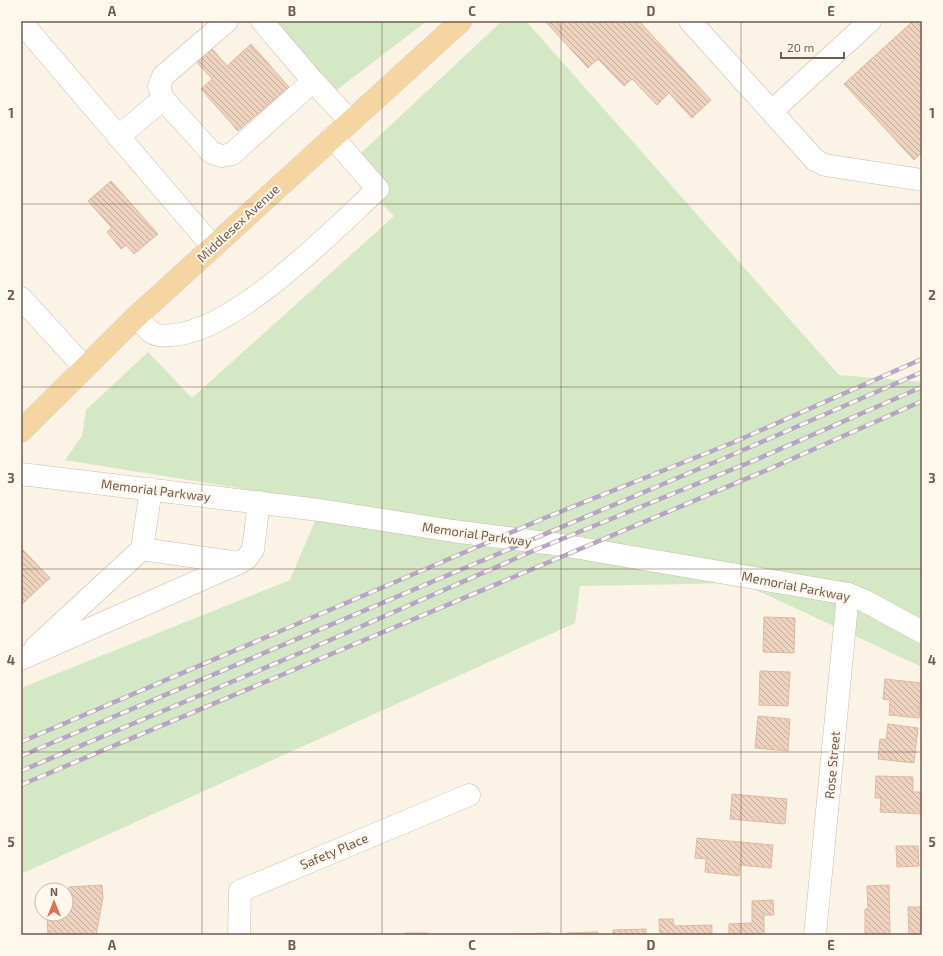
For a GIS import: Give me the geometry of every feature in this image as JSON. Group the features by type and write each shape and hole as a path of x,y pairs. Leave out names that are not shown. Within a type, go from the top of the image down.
{"main road":[{"name":"Middlesex Avenue","path":"21,431 137,316 350,120 461,21"}],"street":[{"path":"227,21 163,76 159,87 163,99 212,153 222,156 232,154 313,81"},
{"path":"262,21 313,81 350,120"},
{"path":"690,21 815,160 825,165 922,180"},
{"path":"772,111 870,21"},
{"path":"21,22 213,247"},
{"path":"118,137 163,99"},
{"path":"137,316 152,333 165,336 187,333 225,316 290,270 378,188 332,137"},
{"path":"21,298 85,368"},
{"name":"Memorial Parkway","path":"21,474 259,502 562,546 848,594 865,601 922,632"},
{"path":"22,659 142,549 151,489"},
{"path":"22,659 239,563 247,558 253,550 259,502"},
{"path":"142,549 239,563"},
{"name":"Rose Street","path":"815,935 848,594"},
{"name":"Safety Place","path":"239,935 240,891 469,795"}],"green space":[{"path":"274,21 427,21 334,92"},
{"path":"502,21 526,21 839,375 922,382 922,667 741,583 580,586 575,623 21,874 21,688 290,580 323,502 65,460 82,436 86,410 148,352 192,398 394,216 345,168"}],"building":[{"path":"545,21 639,21 711,100 692,118 669,93 657,105 632,79 624,86 598,59 588,68"},
{"path":"913,21 922,21 922,152 914,160 844,84"},
{"path":"208,44 227,66 251,44 289,87 238,131 201,89 212,79 193,58"},
{"path":"111,181 158,234 134,254 126,245 121,249 107,232 112,228 88,201"},
{"path":"21,548 50,578 21,605"},
{"path":"764,617 795,618 794,653 763,652"},
{"path":"760,671 790,672 788,706 759,705"},
{"path":"885,679 922,683 919,718 889,715 890,700 883,699"},
{"path":"758,716 790,719 788,751 755,748"},
{"path":"888,724 918,728 914,763 878,759 880,739 886,740"},
{"path":"876,776 913,777 913,792 922,792 922,814 880,812 881,798 875,798"},
{"path":"732,794 787,799 785,824 730,819"},
{"path":"697,838 773,845 771,868 740,865 739,876 705,872 706,859 695,858"},
{"path":"896,846 918,846 919,866 897,867"},
{"path":"102,885 103,898 96,935 48,935 47,922 74,922 74,887"},
{"path":"889,885 890,935 865,935 865,909 868,909 867,886"},
{"path":"773,900 774,915 764,915 764,935 729,935 729,924 752,923 752,901"},
{"path":"908,907 922,907 922,935 909,935"},
{"path":"659,919 673,919 674,926 712,925 712,935 660,935"},
{"path":"646,929 646,935 613,935 613,930"},
{"path":"598,932 598,935 567,935 567,933"},
{"path":"405,933 428,933 428,935 406,935"},
{"path":"550,933 550,935 516,935 516,934"}],"railway":[{"path":"21,742 547,517 732,443 922,359"},
{"path":"21,756 741,451 922,372"},
{"path":"21,771 312,648 535,550 753,461 922,387"},
{"path":"21,785 767,470 922,401"}]}
